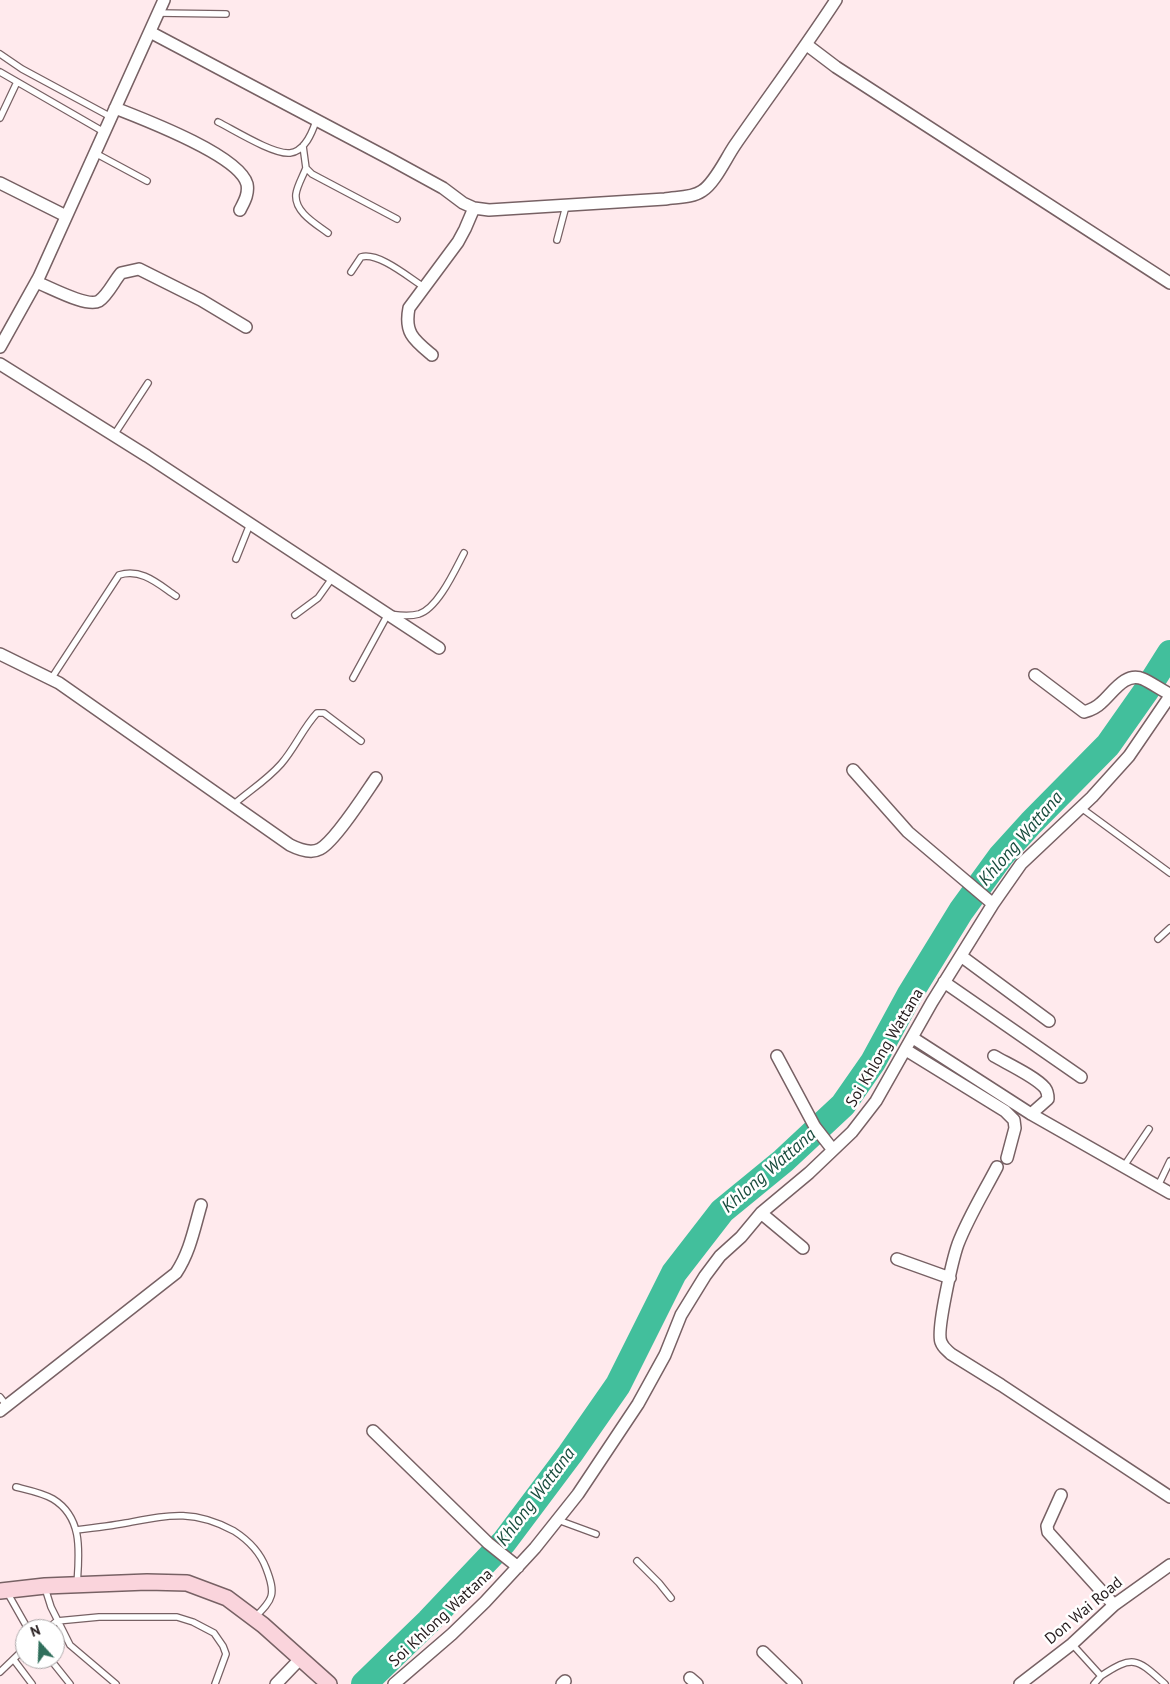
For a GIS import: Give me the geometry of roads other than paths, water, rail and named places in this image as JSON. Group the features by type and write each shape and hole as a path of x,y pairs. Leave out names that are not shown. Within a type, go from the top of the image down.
{"main road":[{"path":"3,1590 45,1586 147,1582 187,1583 227,1598 254,1618 329,1684"}],"street":[{"path":"0,347 36,282 164,0"},
{"path":"150,32 398,163 443,188 463,203 474,208 489,210 665,199 694,195 703,191 712,181 730,152 807,45 836,0"},
{"path":"807,45 842,71 1170,283"},
{"path":"113,113 168,128 222,158 239,172 247,184 247,196 240,210"},
{"path":"0,182 66,216"},
{"path":"432,355 412,338 407,319 409,308 458,242 474,208"},
{"path":"36,282 83,302 94,303 101,300 121,273 139,269 194,296 246,327"},
{"path":"0,364 114,435 439,648"},
{"path":"0,654 59,683 290,845 302,850 319,850 331,839 376,778"},
{"path":"1035,675 1084,712 1100,705 1122,682 1128,679 1141,678 1170,695"},
{"name":"Soi Khlong Wattana","path":"394,1684 452,1634 518,1567 558,1520 578,1494 638,1404 665,1355 681,1315 720,1256 741,1237 761,1213 830,1147 852,1132 876,1101 944,982 993,904 1021,864 1080,807 1128,756 1170,695"},
{"path":"853,770 908,832 993,904"},
{"path":"961,956 1049,1021"},
{"path":"944,982 1081,1077"},
{"path":"913,1038 1031,1114 1170,1193"},
{"path":"906,1050 1005,1110 1014,1120 1015,1128 1006,1158"},
{"path":"778,1056 815,1127 830,1147"},
{"path":"994,1056 1037,1081 1045,1088 1048,1099 1031,1114"},
{"path":"997,1168 958,1242 940,1327 940,1341 945,1349 1170,1497"},
{"path":"2,1405 176,1273 189,1249 201,1206"},
{"path":"761,1213 803,1248"},
{"path":"897,1259 950,1278"},
{"path":"372,1431 488,1543 518,1567"},
{"path":"1061,1496 1047,1526 1048,1532 1114,1605"},
{"name":"Don Wai Road","path":"1020,1684 1072,1644 1114,1605 1170,1565"},
{"path":"763,1652 796,1684"},
{"path":"276,1684 301,1658"}],"lane":[{"path":"157,13 226,14"},
{"path":"0,54 22,69 113,113"},
{"path":"0,72 104,132"},
{"path":"0,118 18,82"},
{"path":"218,122 279,152 292,153 304,146 313,132 316,121"},
{"path":"304,146 306,168 296,195 298,206 303,213 328,233"},
{"path":"95,153 147,181"},
{"path":"306,168 312,174 398,218"},
{"path":"558,240 566,205"},
{"path":"351,272 361,257 368,255 380,259 424,287"},
{"path":"114,435 148,383"},
{"path":"236,559 250,524"},
{"path":"353,678 388,614 409,616 421,614 431,606 448,583 464,553"},
{"path":"51,680 119,575 129,572 148,576 176,596"},
{"path":"295,615 318,598 333,578"},
{"path":"233,804 268,778 282,762 310,720 317,713 324,713 361,741"},
{"path":"1080,807 1170,873"},
{"path":"1158,939 1170,928"},
{"path":"1124,1166 1149,1129"},
{"path":"1158,1186 1170,1161"},
{"path":"16,1486 52,1498 63,1507 71,1518 79,1544 77,1585"},
{"path":"76,1530 126,1523 151,1517 174,1515 215,1521 242,1536 261,1556 269,1577 272,1592 270,1603 254,1618"},
{"path":"558,1520 596,1534"},
{"path":"637,1561 671,1598"},
{"path":"45,1586 50,1607 56,1619"},
{"path":"3,1590 22,1619"},
{"path":"65,1620 99,1617 177,1617 194,1622 214,1633 226,1654 215,1684"},
{"path":"65,1636 70,1645 116,1684"},
{"path":"1072,1644 1101,1676"},
{"path":"0,1672 14,1660 32,1684"},
{"path":"1094,1684 1101,1676 1118,1665 1134,1661 1150,1671 1165,1684"},
{"path":"58,1669 70,1684"}],"waterway":[{"name":"Khlong Wattana","path":"364,1684 429,1621 504,1542 570,1454 618,1385 674,1273 722,1211 783,1161 843,1105 873,1062 910,994 961,911 1001,856 1108,745 1170,653"}]}
